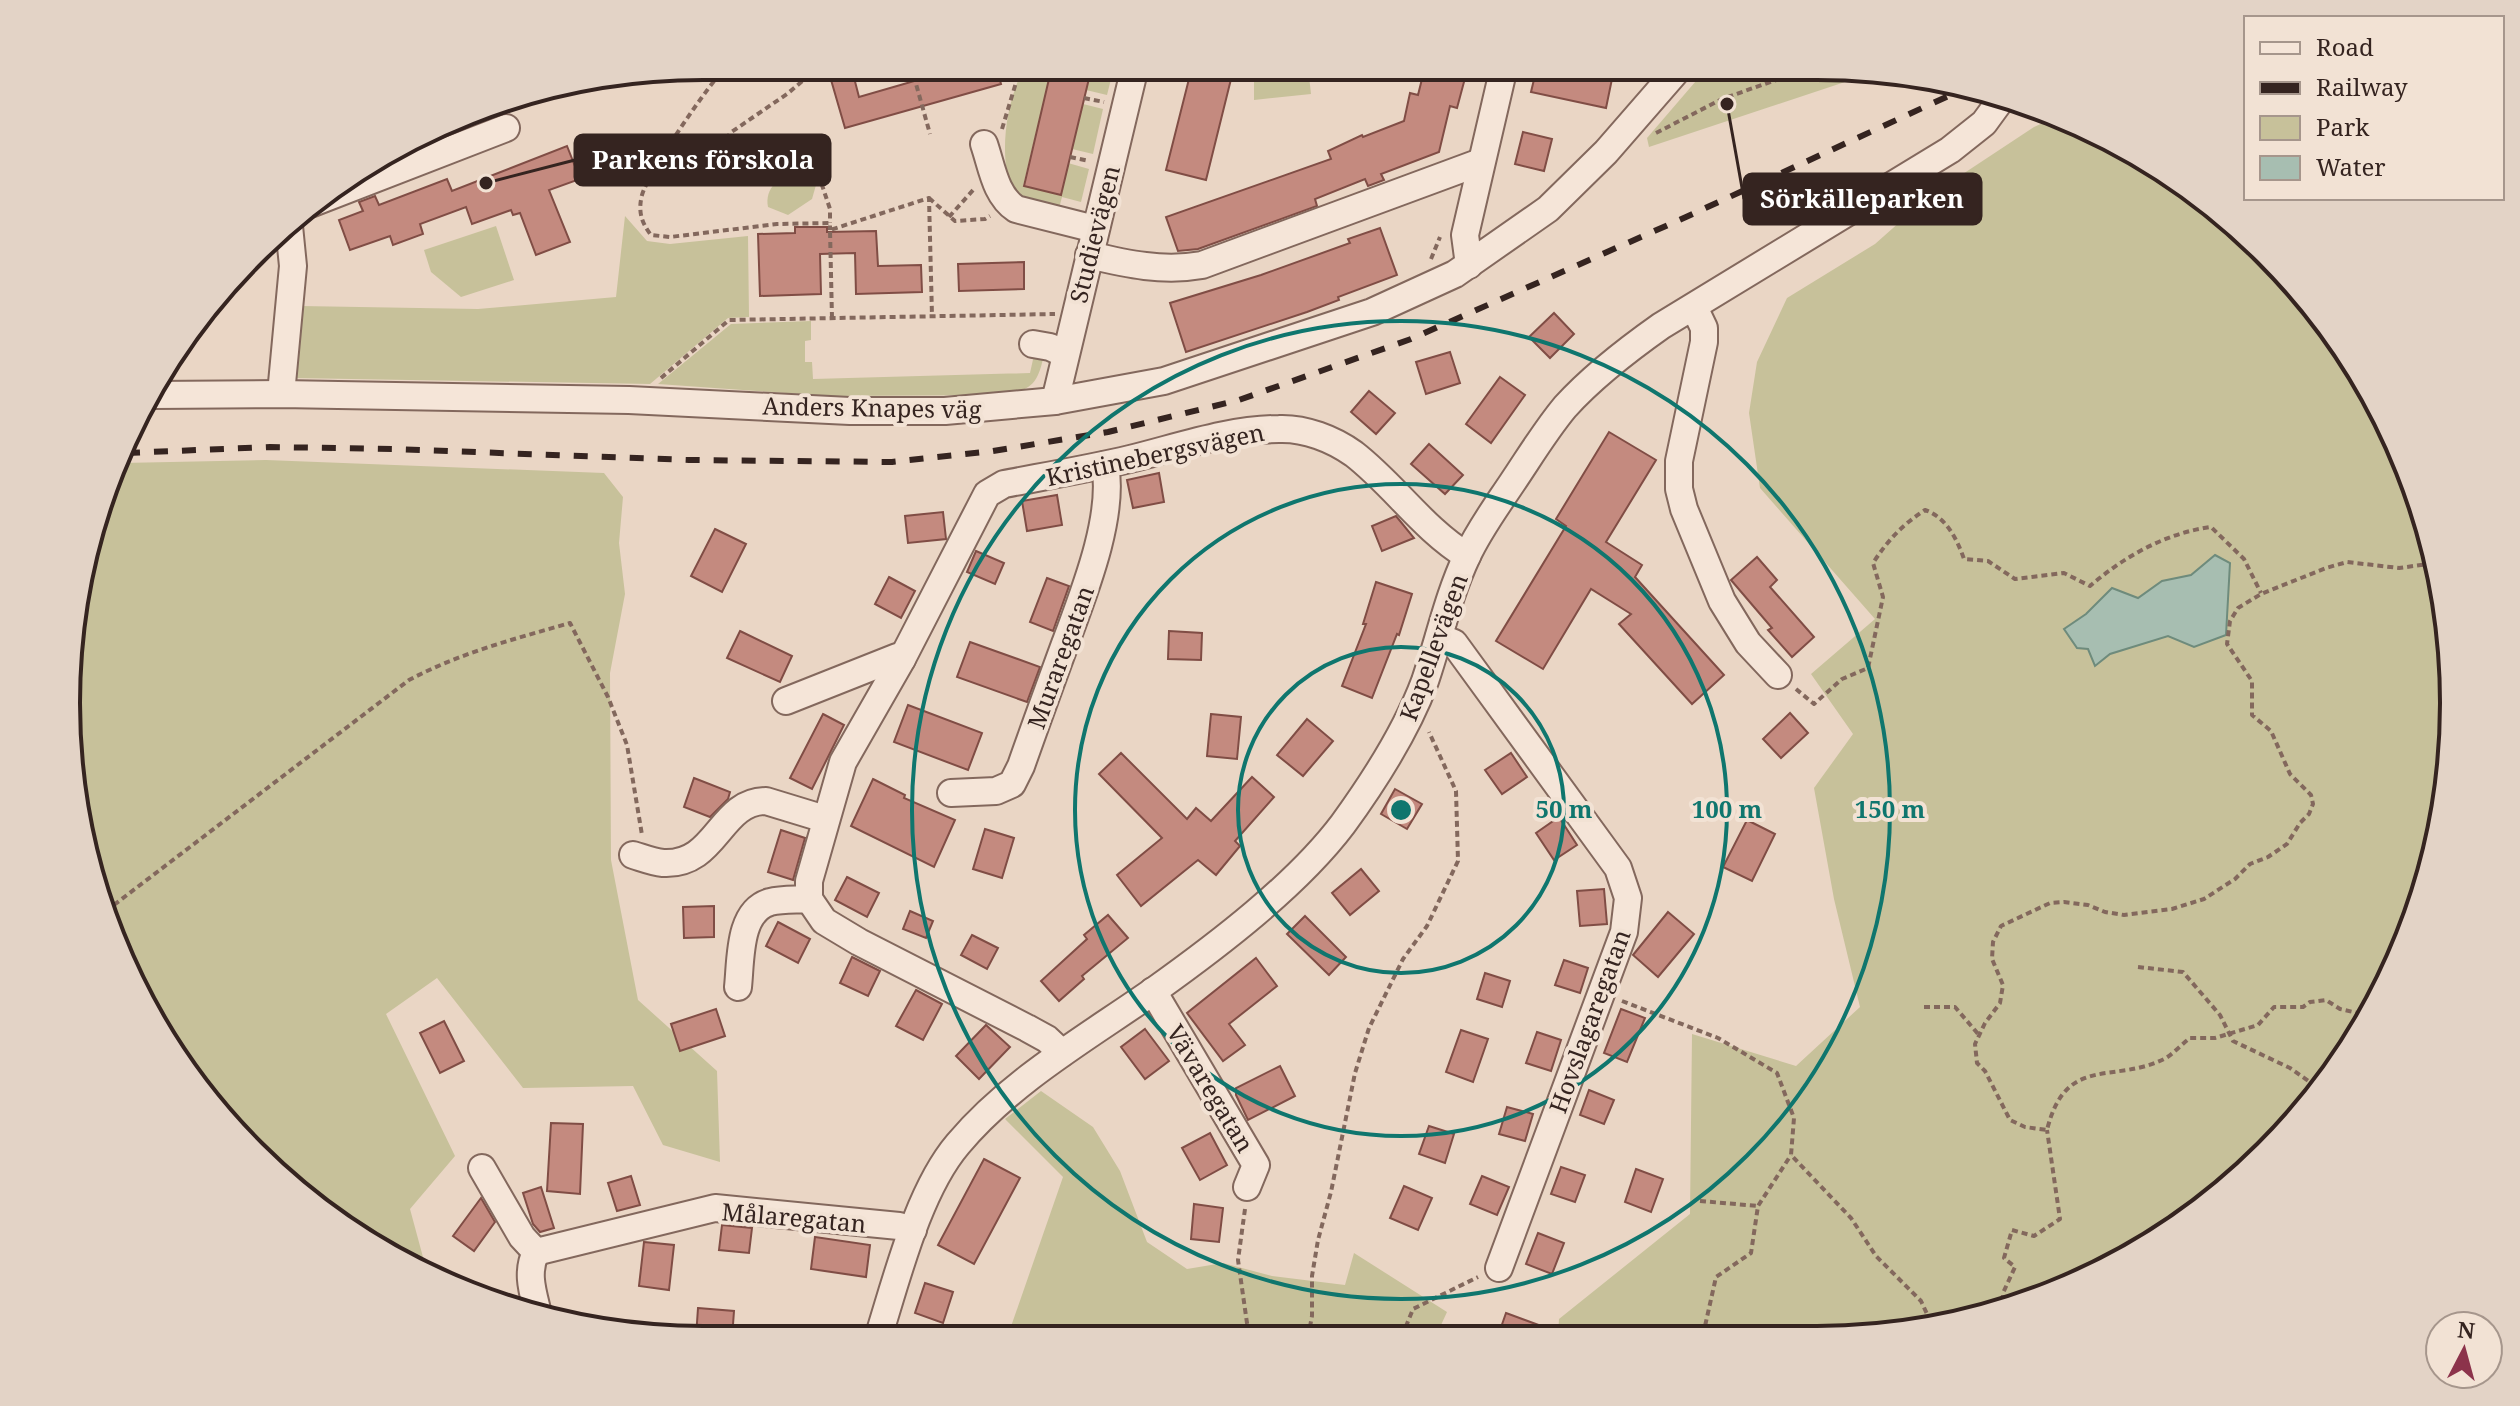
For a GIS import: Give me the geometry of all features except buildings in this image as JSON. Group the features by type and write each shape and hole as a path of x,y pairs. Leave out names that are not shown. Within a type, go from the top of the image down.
{"street":[{"name":"Studievägen","path":"1055,401 1132,80"},
{"path":"1469,265 1465,235 1501,80"},
{"name":"Anders Knapes väg","path":"161,395 281,394 652,401 896,412 990,409 1055,401 1164,381 1372,312 1469,265 1548,209 1606,152 1669,80"},
{"name":"Kapellevägen","path":"882,1326 913,1230 940,1170 958,1144 1005,1098 1062,1053 1222,939 1300,871 1341,826 1381,768 1410,714 1467,556 1484,524 1565,407 1628,349 1950,150 1984,123 1996,107"},
{"path":"362,182 509,119"},
{"path":"988,156 1004,199 1016,209 1156,268 1174,270 1202,265 1478,163"},
{"path":"281,394 293,266 290,237"},
{"path":"1694,307 1704,328 1704,342 1679,461 1679,489 1684,509 1722,601 1748,643 1778,675"},
{"path":"1033,344 1065,354"},
{"name":"Kristinebergsvägen","path":"809,899 809,881 843,762 902,659 987,494 1004,484 1105,465 1209,438 1280,429 1304,431 1329,440 1353,454 1438,535 1467,556"},
{"name":"Muraregatan","path":"951,793 996,791 1012,784 1021,766 1094,564 1107,478 1105,465"},
{"name":"Hovslagaregatan","path":"1439,637 1454,643 1618,868 1628,898 1624,932 1499,1268"},
{"path":"786,701 897,657 902,659"},
{"path":"639,856 661,863 679,863 692,857 716,837 733,813 756,801 766,801 825,819"},
{"path":"738,987 747,923 752,913 771,902 809,899 824,921 1047,1039 1062,1053"},
{"name":"Vävaregatan","path":"1153,991 1256,1165 1247,1187"},
{"path":"482,1168 522,1237 536,1252 530,1264 535,1303"},
{"name":"Målaregatan","path":"536,1252 715,1208 899,1226 913,1230"}],"path":[{"path":"717,80 646,184 642,196 641,222 651,235 670,237 777,224 830,223"},
{"path":"804,80 730,133 724,145 725,154 765,150 809,168 819,176 830,209 832,319"},
{"path":"915,80 930,134"},
{"path":"949,217 999,139 1017,80"},
{"path":"1647,138 1722,99 1776,80"},
{"path":"1084,98 1110,104"},
{"path":"509,119 532,104"},
{"path":"1070,157 1095,163"},
{"path":"830,230 929,198"},
{"path":"929,198 955,221 985,219 1009,204"},
{"path":"929,198 932,316"},
{"path":"652,401 654,383 729,320 1059,314"},
{"path":"1778,675 1814,704 1842,679 1868,668 1883,597 1873,563 1903,524 1925,510 1936,514 1952,533 1964,559 1988,561 2015,579 2064,573 2090,586 2111,568 2158,541 2183,531 2211,527 2244,559 2261,594"},
{"path":"2047,1130 2025,1127 2010,1120 1977,1063 1975,1044 2000,1003 2003,985 1992,959 1993,942 2001,926 2050,903 2088,905 2124,915 2172,909 2204,899 2235,879 2250,864 2268,857 2287,844 2309,814 2313,804 2311,795 2290,774 2271,731 2252,715 2252,681 2227,644 2230,621 2238,608 2261,594 2347,562 2399,568 2424,565"},
{"path":"114,905 409,680 440,663 570,623 608,697 627,745 639,856"},
{"path":"1310,1326 1312,1276 1318,1240 1355,1073 1369,1028 1403,959 1427,926 1458,861 1456,791 1430,734 1421,720 1410,714"},
{"path":"2138,967 2183,972 2220,1015 2233,1041 2290,1068 2311,1082"},
{"path":"1601,994 1718,1038 1777,1073 1794,1118 1791,1155 1758,1206 1751,1253 1716,1277 1705,1326"},
{"path":"2003,1297 2015,1267 2004,1258 2012,1230 2034,1236 2060,1219 2047,1130 2053,1105 2069,1084 2106,1071 2166,1058 2190,1038 2215,1038 2258,1025 2274,1007 2303,1007 2310,1002 2326,1000 2340,1009 2358,1013"},
{"path":"1924,1007 1955,1007 1979,1035"},
{"path":"1791,1155 1851,1218 1876,1256 1921,1301 1928,1316"},
{"path":"1247,1187 1238,1260 1247,1326"},
{"path":"1700,1201 1758,1206"},
{"path":"1406,1326 1413,1309 1499,1268"}],"green space":[{"path":"1049,80 1023,186 1060,195 1068,163 1089,169 1081,202 1062,197 1058,212 1017,201 1010,186 1006,134 1018,81"},
{"path":"1088,80 1111,80 1107,95 1086,90"},
{"path":"1254,80 1309,80 1311,94 1254,100"},
{"path":"1697,80 1849,81 1649,147 1647,138"},
{"path":"1083,104 1103,109 1093,154 1072,149"},
{"path":"2043,123 2055,127 2128,163 2163,185 2228,235 2285,292 2335,357 2376,427 2393,465 2419,542 2435,622 2439,662 2439,744 2428,825 2407,903 2376,979 2357,1014 2335,1049 2285,1114 2258,1144 2196,1197 2163,1221 2093,1262 2055,1279 1978,1305 1898,1321 1817,1326 1559,1326 1559,1319 1690,1214 1692,1034 1796,1066 1860,1007 1834,899 1814,788 1853,734 1811,674 1875,619 1760,488 1749,413 1757,362 1787,298 1875,244 1928,197 2034,127","holes":["2215,556 2194,647 2168,636 2110,654 2095,665 2088,649 2064,629 2086,614 2138,598 2162,581 2191,575"]},
{"path":"799,174 816,185 812,199 788,215 768,207 767,200 775,183 786,176"},
{"path":"625,216 647,241 670,244 748,236 749,317 728,318 650,384 294,378 300,306 478,309 616,297"},
{"path":"496,226 514,280 461,297 431,272 424,250"},
{"path":"811,321 811,340 805,341 805,362 812,362 813,379 1030,373 1034,355 1043,359 1031,385 1004,395 828,396 658,384 731,324"},
{"path":"266,460 604,473 623,497 619,543 625,594 610,673 611,860 638,1000 717,1071 720,1162 663,1145 633,1086 523,1088 437,978 386,1014 455,1156 410,1209 424,1260 391,1243 324,1197 262,1144 235,1114 185,1049 144,979 127,941 101,864 85,784 80,703 85,622 101,542 128,463"},
{"path":"1041,1091 1093,1127 1120,1171 1147,1242 1187,1269 1223,1263 1272,1276 1345,1285 1354,1253 1447,1312 1441,1326 1011,1326 1063,1177 1005,1119"}],"water":[{"path":"2215,555 2230,563 2226,635 2194,647 2168,636 2110,654 2095,666 2088,649 2077,648 2064,629 2086,614 2112,588 2138,598 2162,581 2191,575"}],"railway":[{"path":"132,453 270,447 689,460 892,462 993,451 1108,432 1239,400 1411,339 1951,95"}],"place":[{"name":"Sörkälleparken","path":"1727,104"},
{"name":"Parkens förskola","path":"486,183"}]}
